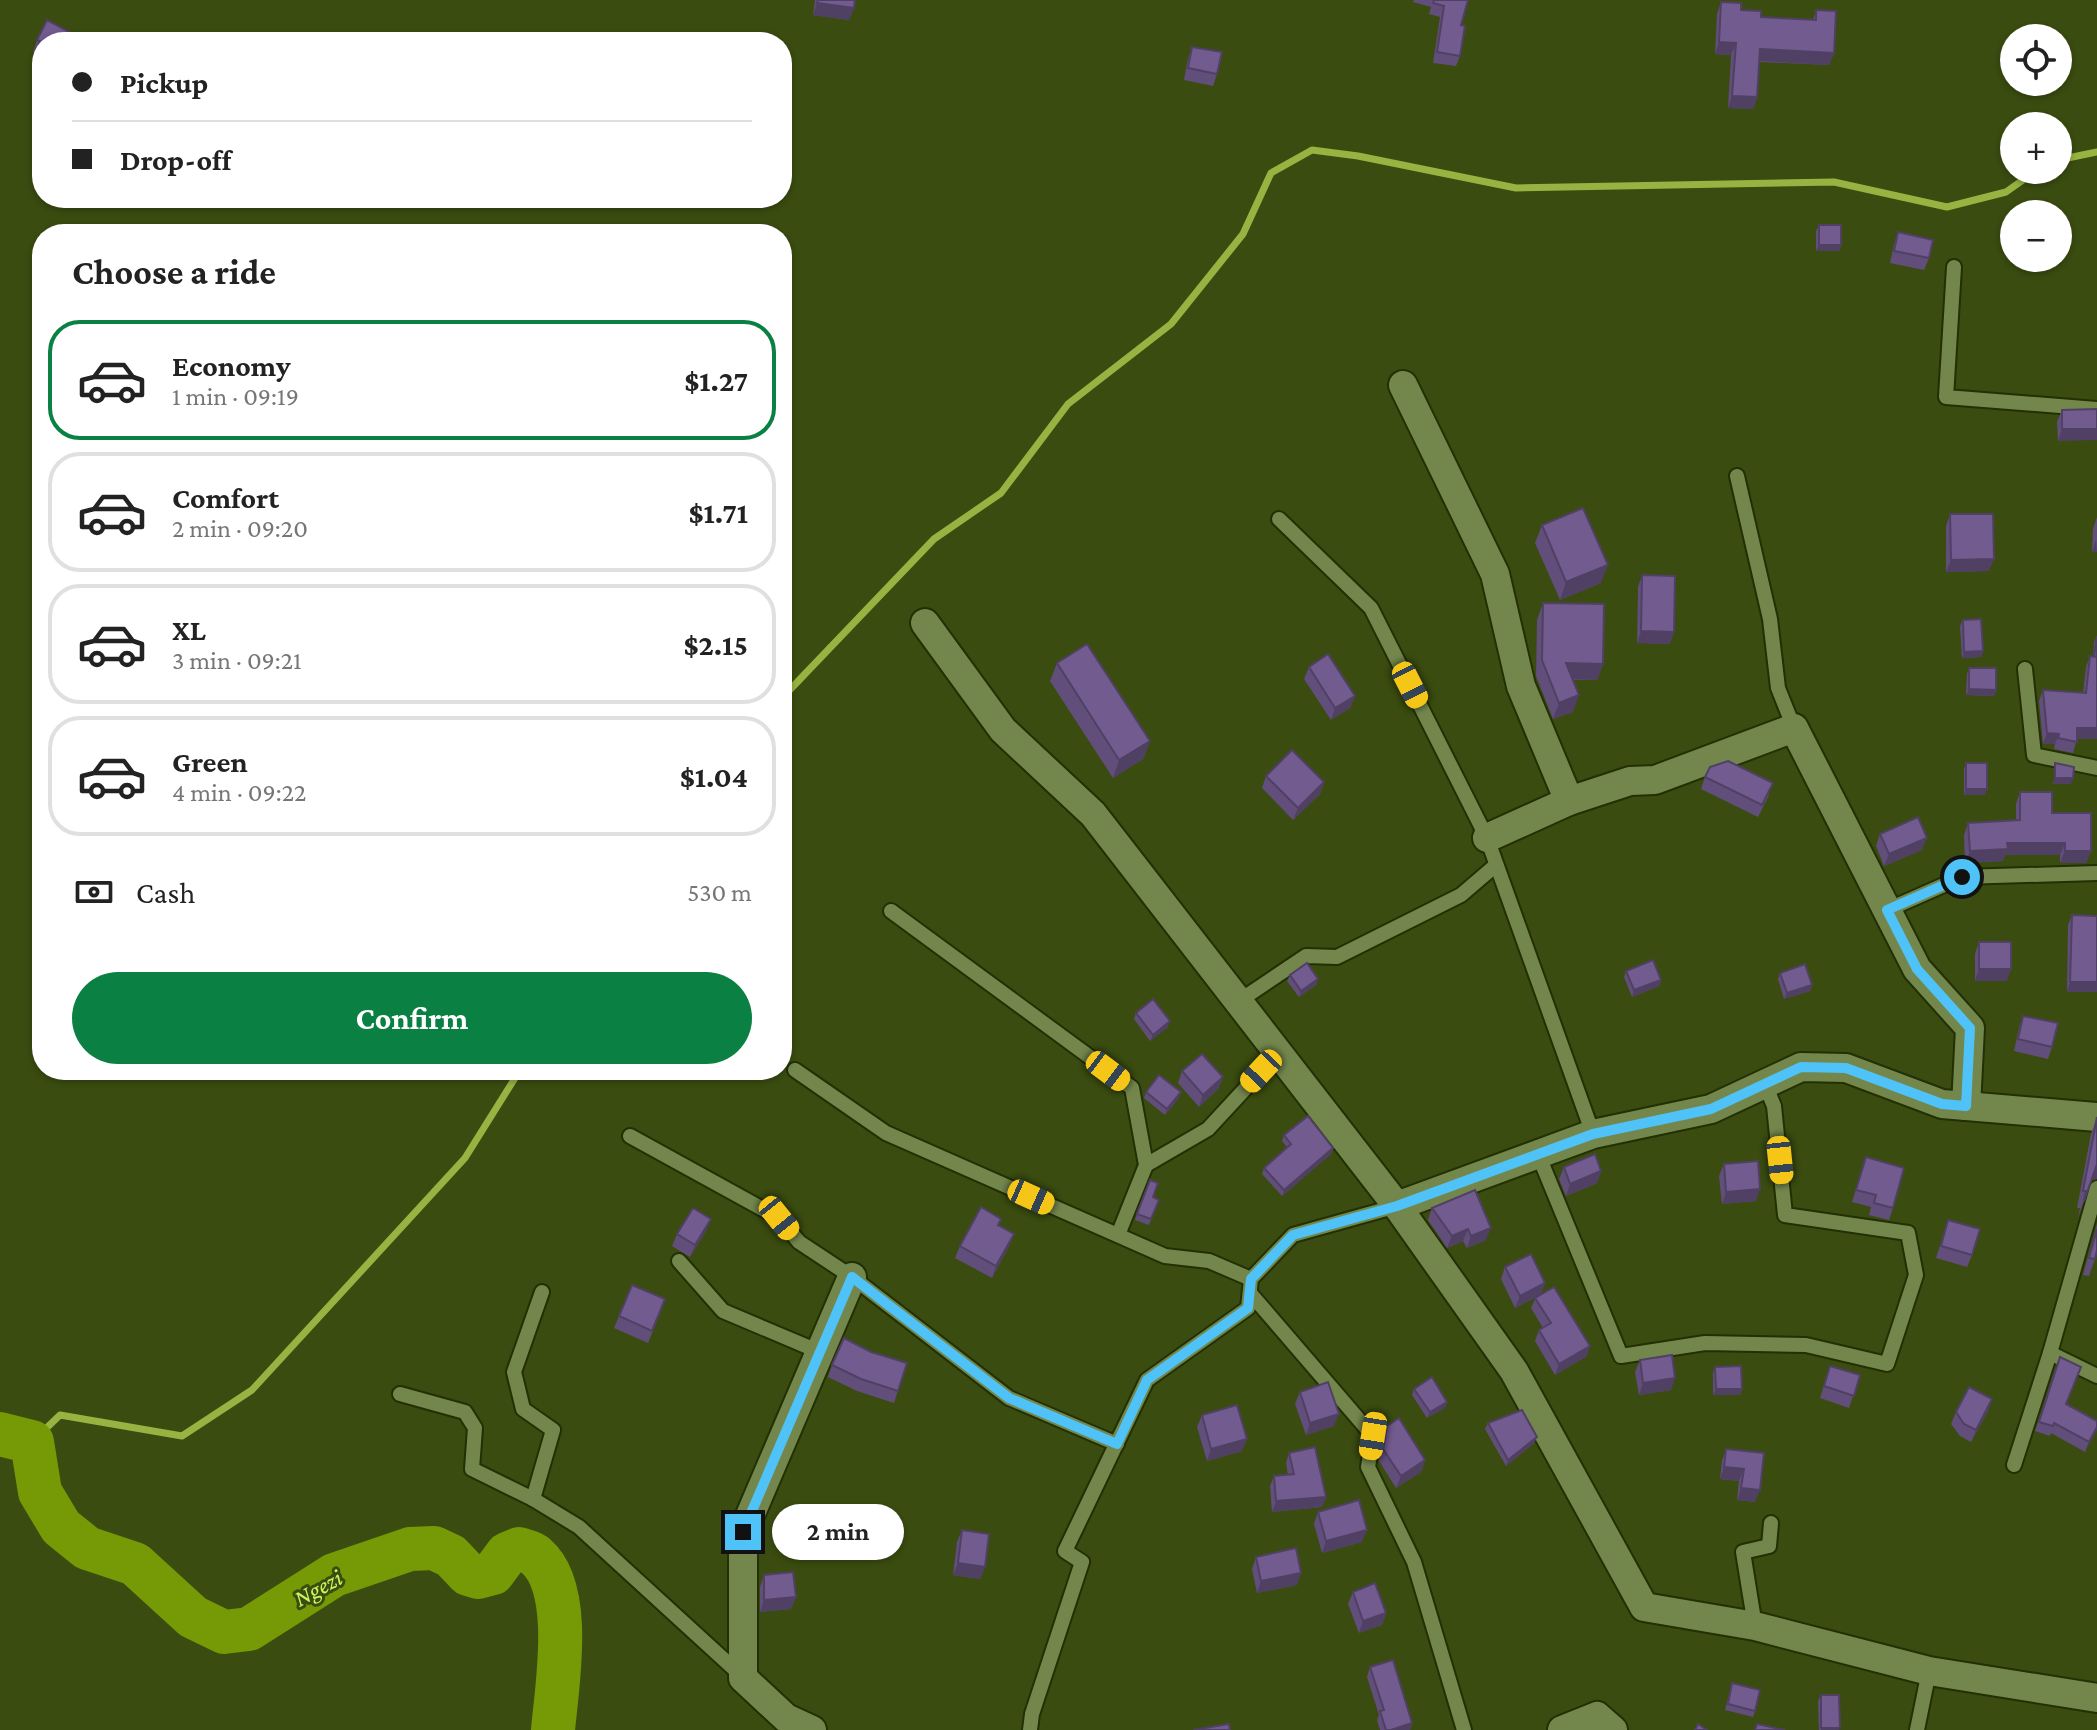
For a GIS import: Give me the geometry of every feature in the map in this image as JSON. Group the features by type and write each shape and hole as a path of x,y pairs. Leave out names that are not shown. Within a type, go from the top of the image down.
{"street":[{"path":"1403,385 1495,574 1521,686 1569,801"},
{"path":"925,623 1003,730 1093,814 1397,1206 1514,1371 1644,1607 1755,1626 1929,1671 2097,1698"},
{"path":"1487,838 1569,801 1630,781 1655,780 1794,728 1917,969 1970,1028 1966,1106"},
{"path":"1397,1206 1593,1134 1711,1109 1801,1067 1846,1068 1942,1104 2097,1117"},
{"path":"812,1730 786,1718 743,1678 743,1532 852,1277"},
{"path":"1562,1730 1597,1716 1613,1730"}],"lane":[{"path":"1954,267 1946,397 2097,409"},
{"path":"1737,476 1770,619 1778,688 1794,728"},
{"path":"1279,519 1371,608 1487,838 1593,1134"},
{"path":"2025,669 2034,755 2097,768"},
{"path":"1239,1001 1306,956 1337,957 1461,895 1496,865"},
{"path":"1887,910 1962,877 2097,873"},
{"path":"891,911 1132,1088 1146,1165 1118,1235"},
{"path":"1146,1165 1208,1129 1279,1052"},
{"path":"795,1070 886,1133 1165,1256 1209,1261 1250,1286 1373,1436 1368,1467 1414,1562 1464,1730"},
{"path":"1538,1154 1621,1356 1705,1343 1806,1345 1887,1364 1916,1275 1908,1233 1785,1215 1774,1106 1765,1084"},
{"path":"630,1136 779,1218 799,1242 852,1277 1009,1398 1117,1444"},
{"path":"2014,1465 2097,1188"},
{"path":"1030,1730 1032,1714 1082,1562 1065,1551 1147,1380 1248,1308 1250,1286 1293,1235 1397,1206"},
{"path":"679,1261 723,1311 820,1352"},
{"path":"533,1499 553,1430 523,1409 514,1372 542,1292"},
{"path":"2050,1353 2097,1376"},
{"path":"400,1394 465,1412 475,1428 472,1469 533,1499 579,1527 743,1678"},
{"path":"1755,1626 1743,1552 1769,1546 1771,1523"},
{"path":"1917,1730 1929,1671"}],"building":[{"path":"818,0 855,0 854,8 817,3"},
{"path":"1434,0 1468,0 1461,25 1465,26 1460,56 1437,52 1444,6 1433,3"},
{"path":"1721,2 1741,3 1741,10 1761,11 1761,17 1816,20 1816,10 1836,11 1834,53 1760,49 1757,97 1732,96 1736,43 1719,42"},
{"path":"47,20 69,32 41,32"},
{"path":"1192,47 1222,52 1217,74 1188,68"},
{"path":"1819,225 1841,225 1841,245 1819,245"},
{"path":"1898,232 1933,240 1929,258 1894,251"},
{"path":"2097,409 2097,429 2062,429 2062,410"},
{"path":"1583,508 1608,565 1566,582 1542,525"},
{"path":"1950,514 1993,514 1994,559 1951,560"},
{"path":"1642,575 1675,576 1674,632 1641,631"},
{"path":"1543,603 1604,604 1603,664 1566,663 1579,695 1559,703 1542,660"},
{"path":"1981,619 1983,651 1964,652 1963,620"},
{"path":"1087,644 1150,741 1119,760 1057,663"},
{"path":"1328,654 1355,696 1335,708 1309,667"},
{"path":"2090,656 2097,657 2097,728 2077,728 2077,742 2058,738 2059,734 2047,733 2043,690 2086,693"},
{"path":"1969,668 1996,668 1996,690 1969,689"},
{"path":"1292,750 1324,782 1298,808 1266,776"},
{"path":"1728,761 1773,783 1762,805 1705,777 1710,767"},
{"path":"1966,763 1987,763 1987,789 1966,789"},
{"path":"2055,763 2074,767 2073,778 2055,778"},
{"path":"2020,792 2052,792 2052,813 2091,813 2091,851 2065,851 2065,843 2007,843 2008,849 1970,851 1968,823 2020,820"},
{"path":"1918,817 1927,838 1889,854 1880,834"},
{"path":"2072,915 2097,916 2097,982 2070,982"},
{"path":"1979,942 2011,942 2011,969 1979,969"},
{"path":"1653,960 1661,980 1634,990 1626,971"},
{"path":"1307,963 1318,979 1301,991 1290,975"},
{"path":"1805,964 1812,985 1787,993 1780,973"},
{"path":"1153,999 1170,1021 1153,1035 1136,1013"},
{"path":"2023,1016 2058,1023 2052,1047 2018,1039"},
{"path":"1202,1054 1223,1077 1203,1095 1182,1071"},
{"path":"1159,1075 1181,1092 1167,1109 1146,1092"},
{"path":"1308,1116 1333,1148 1284,1190 1264,1168 1291,1144 1284,1135"},
{"path":"2097,1117 2097,1164 2084,1201 2086,1191 2083,1191"},
{"path":"1595,1154 1601,1171 1570,1184 1564,1167"},
{"path":"1866,1157 1904,1168 1893,1208 1874,1203 1876,1195 1856,1190"},
{"path":"1758,1161 1760,1189 1726,1192 1724,1164"},
{"path":"1150,1180 1158,1183 1153,1197 1159,1200 1151,1219 1137,1214"},
{"path":"1475,1190 1491,1228 1471,1236 1468,1229 1452,1236 1432,1208"},
{"path":"981,1207 1001,1219 998,1225 1014,1234 996,1266 960,1246"},
{"path":"693,1208 711,1219 695,1245 677,1234"},
{"path":"1948,1220 1980,1229 1972,1255 1941,1246"},
{"path":"2097,1229 2095,1259 2089,1258"},
{"path":"1531,1254 1545,1283 1520,1296 1505,1267"},
{"path":"632,1285 665,1299 652,1331 619,1316"},
{"path":"1554,1287 1590,1346 1559,1364 1539,1330 1551,1323 1535,1298"},
{"path":"844,1338 871,1352 907,1363 898,1391 832,1365"},
{"path":"1672,1355 1675,1378 1643,1383 1640,1360"},
{"path":"2060,1357 2081,1367 2066,1404 2097,1421 2089,1442 2054,1423 2053,1426 2039,1422"},
{"path":"1741,1366 1742,1389 1716,1389 1715,1367"},
{"path":"1830,1366 1860,1375 1854,1396 1824,1386"},
{"path":"1432,1377 1447,1402 1430,1412 1414,1389"},
{"path":"1328,1382 1339,1414 1310,1423 1300,1392"},
{"path":"1969,1387 1992,1399 1976,1430 1964,1424 1956,1412"},
{"path":"1237,1405 1247,1439 1211,1449 1202,1415"},
{"path":"1522,1410 1537,1437 1508,1460 1488,1423"},
{"path":"1399,1418 1425,1460 1401,1476 1383,1449 1387,1426"},
{"path":"1315,1447 1326,1497 1276,1501 1274,1476 1294,1474 1289,1453"},
{"path":"1726,1449 1764,1453 1760,1490 1741,1488 1744,1469 1724,1467"},
{"path":"1359,1500 1367,1530 1326,1541 1318,1512"},
{"path":"962,1530 989,1534 985,1567 958,1563"},
{"path":"1296,1548 1301,1573 1261,1581 1256,1557"},
{"path":"793,1572 796,1597 764,1600 764,1575"},
{"path":"1375,1583 1386,1613 1363,1621 1353,1592"},
{"path":"1393,1660 1412,1723 1386,1730 1380,1711 1384,1710 1370,1667"},
{"path":"1732,1683 1760,1690 1755,1711 1728,1704"},
{"path":"1821,1695 1839,1695 1840,1728 1821,1728"},
{"path":"1229,1724 1230,1730 1193,1730"},
{"path":"1757,1724 1785,1730 1755,1730"}],"waterway":[{"path":"792,688 934,539 1001,493 1068,404 1171,324 1243,234 1271,173 1312,150 1358,156 1516,188 1834,182 1947,207 2006,192 2017,184"},
{"path":"2072,157 2097,152"},
{"path":"32,1442 60,1415 182,1436 252,1390 465,1158 514,1080"},
{"name":"Ngezi","path":"0,1434 32,1442 40,1492 61,1527 87,1548 135,1564 193,1617 224,1632 249,1629 334,1575 410,1549 434,1548 451,1556 468,1574 478,1577 493,1573 507,1554 519,1549 536,1556 548,1571 559,1614 559,1664 553,1730"}],"route":[{"path":"743,1532 852,1277 1009,1398 1117,1444 1147,1380 1248,1308 1251,1279 1293,1235 1397,1206 1593,1134 1711,1109 1801,1067 1846,1068 1942,1104 1966,1106 1970,1028 1917,969 1887,910 1962,877"}]}
